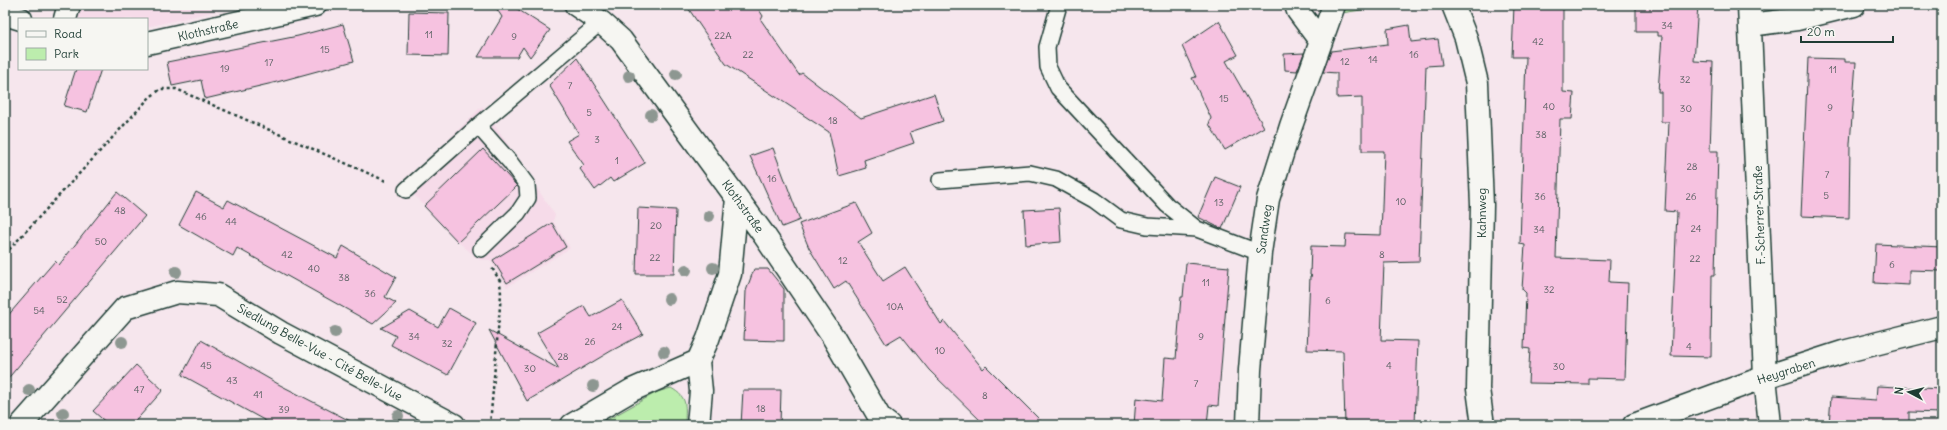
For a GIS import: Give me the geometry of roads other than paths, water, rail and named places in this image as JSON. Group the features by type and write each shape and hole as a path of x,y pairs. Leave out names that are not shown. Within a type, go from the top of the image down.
{"street":[{"path":"65,18 69,5"},
{"name":"Klothstraße","path":"148,43 315,5"},
{"name":"Klothstraße","path":"576,5 601,22 621,40 737,198 832,337 880,418 889,425"},
{"path":"1296,5 1298,11 1321,42"},
{"name":"Sandweg","path":"1248,425 1250,370 1260,253 1268,199 1290,126 1334,5"},
{"name":"Kahnweg","path":"1453,5 1466,38 1477,83 1482,205 1478,389 1483,425"},
{"path":"1750,15 1797,19 1854,5"},
{"path":"5,14 18,18"},
{"name":"F.-Scherrer-Straße","path":"1750,15 1765,377 1770,425"},
{"path":"698,425 700,391 698,361 708,338 730,274 737,198"},
{"name":"Siedlung Belle-Vue - Cité Belle-Vue","path":"21,425 125,308 177,292 218,295 281,333 454,425"},
{"name":"Heygraben","path":"1634,425 1765,377 1843,352 1942,327"},
{"path":"572,425 632,390 698,361"}],"lane":[{"path":"1059,5 1047,48 1048,67 1058,88 1167,205 1197,229"},
{"path":"406,190 478,126 601,22"},
{"path":"478,126 510,162 527,185 528,198 518,213 481,249"},
{"path":"940,180 1030,172 1056,179 1094,200 1121,220 1147,226 1197,229 1260,253"}]}
